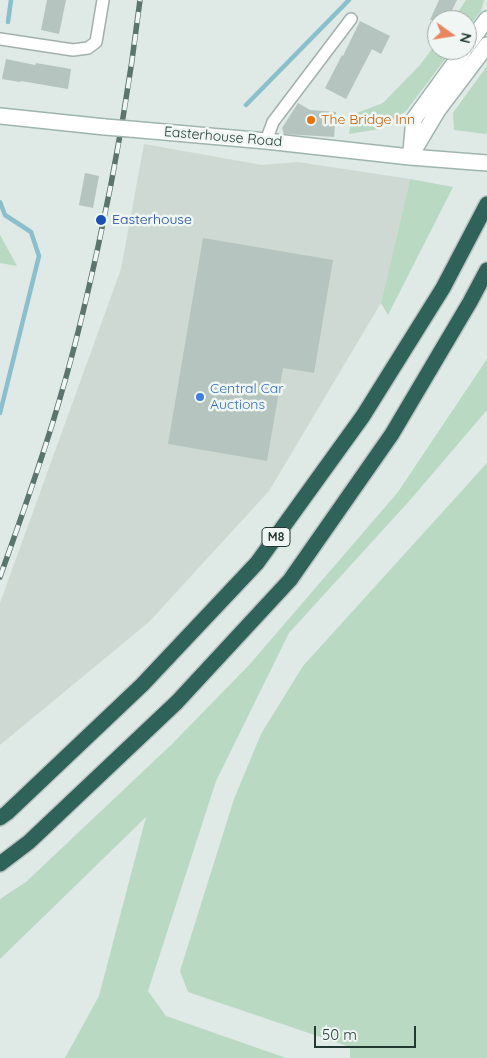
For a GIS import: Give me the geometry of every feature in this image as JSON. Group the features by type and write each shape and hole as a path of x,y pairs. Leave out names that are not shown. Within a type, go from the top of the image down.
{"highway":[{"name":"M8","path":"0,818 142,686 257,563 363,416 443,288 487,204"},
{"name":"M8","path":"0,864 29,842 177,702 290,580 392,434 487,270"}],"street":[{"path":"0,39 73,50 88,48 96,42 103,0"},
{"path":"477,32 487,18"},
{"path":"266,141 274,122 351,19"},
{"path":"410,157 438,110 487,45"},
{"path":"410,157 414,119 457,60"},
{"name":"Easterhouse Road","path":"0,116 487,163"}],"shaded area":[{"name":"Central Car Auctions","path":"144,144 262,165 298,162 410,179 381,303 269,491 149,622 0,745 0,603 121,269"}],"green space":[{"path":"466,0 484,0 481,11 477,16 477,10 460,10"},
{"path":"427,56 427,60 444,60 406,111 380,129 349,134 352,115 383,103"},
{"path":"487,66 486,134 454,130 453,113"},
{"path":"410,179 453,187 388,315 381,303"},
{"path":"0,235 17,266 0,263"},
{"path":"487,359 487,410 411,499 289,633 216,781 148,991 166,1016 286,1058 65,1058 99,996 146,817 0,959 0,899 26,882 172,744 250,664 398,492"},
{"path":"487,463 487,1058 350,1058 350,1047 188,992 180,971 234,799 261,734 303,666"}],"building":[{"path":"47,0 66,0 59,34 41,30"},
{"path":"439,0 457,0 452,10 434,10"},
{"path":"360,21 390,36 381,54 372,49 346,99 325,88"},
{"path":"6,59 35,65 36,63 71,69 68,89 2,79"},
{"name":"The Bridge Inn","path":"298,103 310,110 336,112 334,137 284,134 282,128"},
{"path":"85,173 99,176 93,208 79,205"},
{"path":"203,238 333,260 314,373 283,368 267,461 168,444"}],"waterway":[{"path":"8,22 11,0"},
{"path":"246,105 349,0"},
{"path":"0,202 5,215 31,232 39,256 0,413"}],"railway":[{"path":"0,577 32,488 76,341 85,304 117,155 140,0"}],"place":[{"name":"The Bridge Inn","path":"311,120"},
{"name":"Easterhouse","path":"101,220"},
{"name":"Central Car Auctions","path":"200,397"}]}
